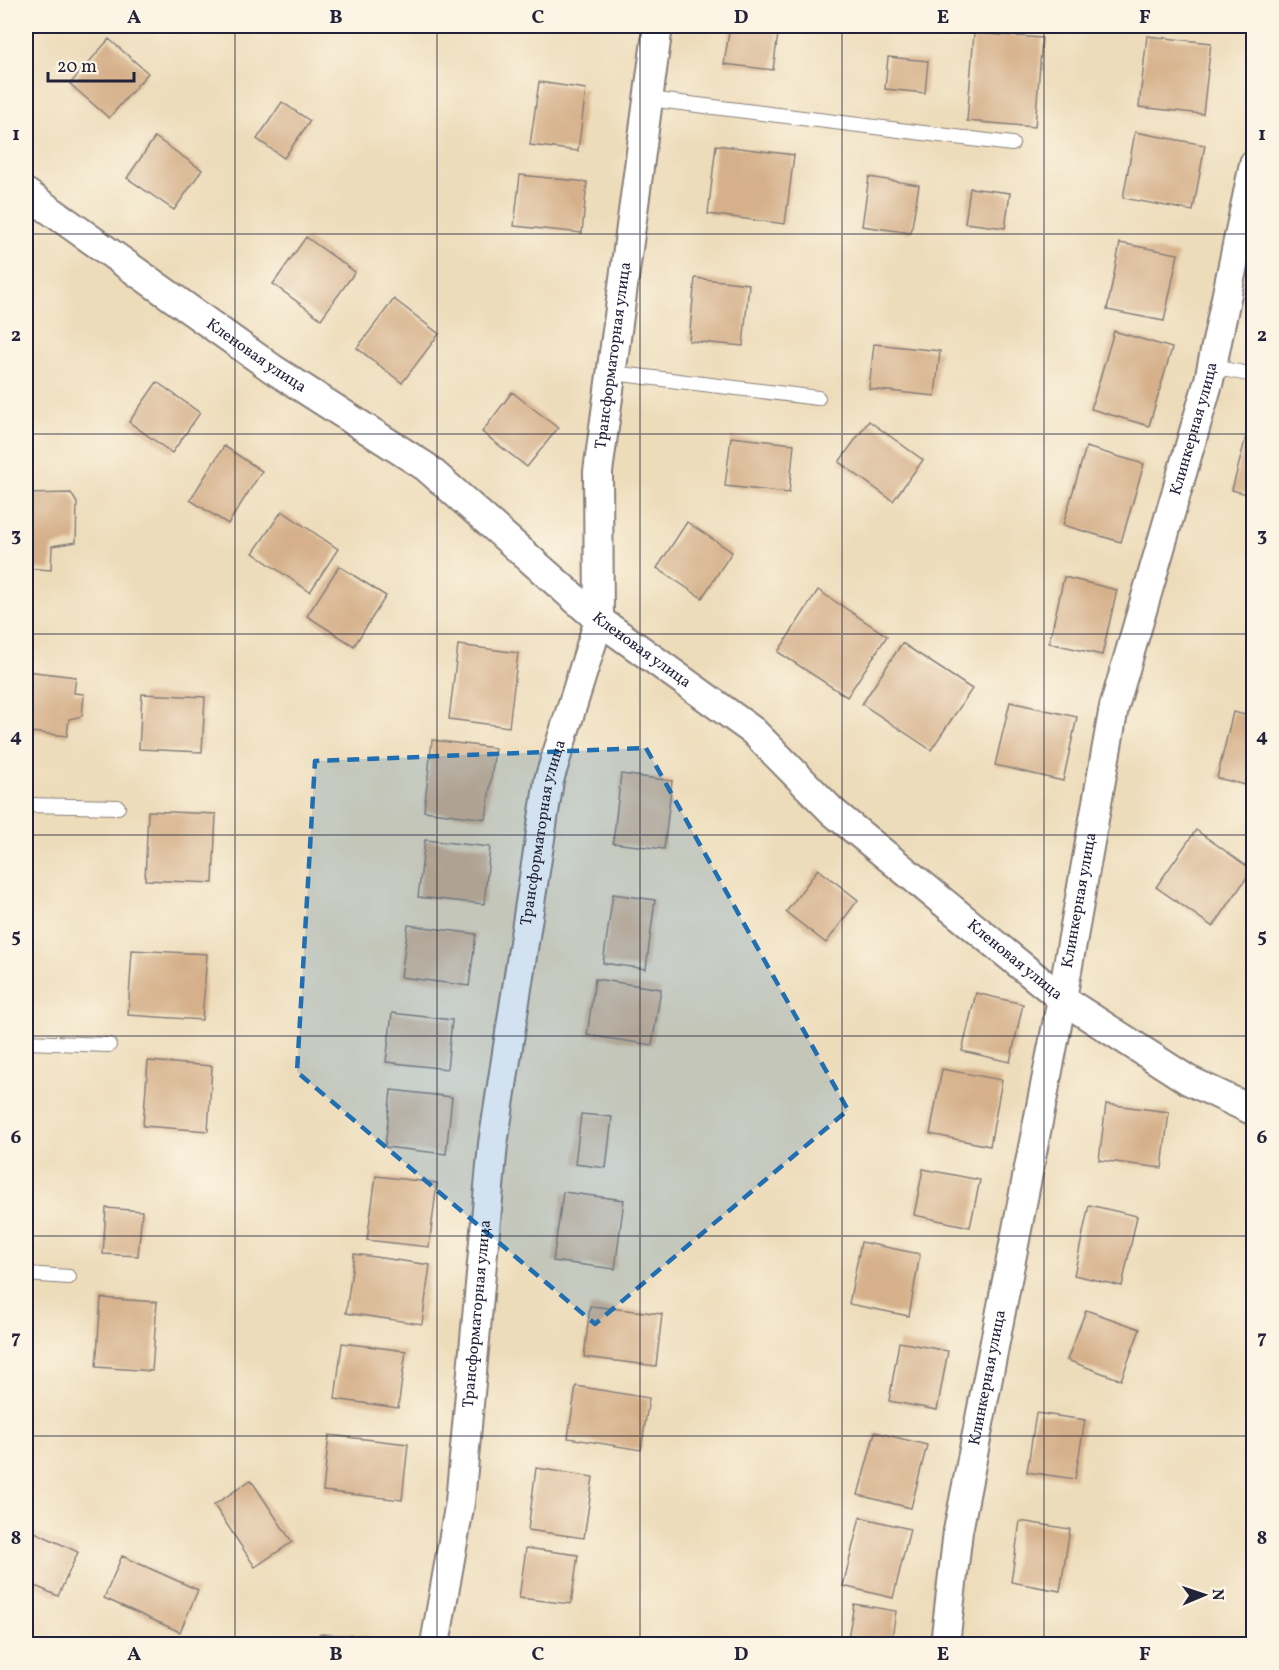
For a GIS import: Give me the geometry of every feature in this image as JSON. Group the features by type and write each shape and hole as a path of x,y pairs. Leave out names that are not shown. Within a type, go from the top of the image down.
{"street":[{"name":"Трансформаторная улица","path":"435,1644 460,1502 493,1144 547,792 599,620 598,472 658,26"},
{"name":"Клинкерная улица","path":"945,1644 958,1531 1062,999 1114,707 1212,367 1254,164"},
{"name":"Кленовая улица","path":"26,193 273,369 426,467 599,620 753,731 832,812 1062,999 1188,1080 1254,1111"}],"lane":[{"path":"649,99 1012,144"},
{"path":"1212,367 1254,375"},
{"path":"612,373 818,398"},
{"path":"26,805 118,807"},
{"path":"26,1042 109,1045"},
{"path":"26,1274 69,1276"}],"highlighted area":[{"path":"646,748 848,1110 595,1324 297,1072 315,761"}],"building":[{"path":"730,26 779,26 773,70 724,64"},
{"path":"974,33 1042,38 1035,127 967,121"},
{"path":"1147,36 1211,43 1203,114 1139,107"},
{"path":"109,39 148,73 109,118 70,84"},
{"path":"888,57 928,61 925,93 885,89"},
{"path":"539,82 586,89 578,151 530,145"},
{"path":"282,102 310,121 284,158 257,139"},
{"path":"1135,132 1205,145 1193,211 1123,198"},
{"path":"155,137 202,170 174,210 127,178"},
{"path":"716,145 794,155 785,224 708,214"},
{"path":"520,175 587,182 582,233 514,226"},
{"path":"869,177 919,185 911,233 862,226"},
{"path":"970,188 1010,193 1005,228 965,223"},
{"path":"306,237 355,272 321,319 273,284"},
{"path":"1120,243 1178,254 1164,321 1107,310"},
{"path":"695,278 749,284 743,346 689,341"},
{"path":"394,299 439,334 402,383 357,348"},
{"path":"1114,331 1172,348 1149,426 1091,409"},
{"path":"874,344 940,351 935,396 869,389"},
{"path":"157,382 200,413 172,453 129,422"},
{"path":"512,392 558,428 527,467 482,432"},
{"path":"1251,418 1254,419 1254,496 1232,490"},
{"path":"869,421 923,460 893,501 839,462"},
{"path":"731,437 794,444 789,493 725,486"},
{"path":"224,446 262,471 228,524 190,500"},
{"path":"1086,447 1144,464 1121,542 1063,525"},
{"path":"71,493 77,503 76,542 52,546 51,570 26,568 26,494"},
{"path":"282,511 338,549 310,592 253,553"},
{"path":"687,522 732,552 702,598 657,568"},
{"path":"339,566 386,596 354,646 307,616"},
{"path":"1064,577 1117,590 1102,655 1049,643"},
{"path":"818,590 887,636 847,697 778,652"},
{"path":"1252,635 1254,635 1254,662 1248,661"},
{"path":"902,643 972,689 931,750 862,704"},
{"path":"458,645 518,653 509,727 449,719"},
{"path":"26,671 76,677 74,693 84,694 82,716 69,719 67,736 31,732 32,721 26,721"},
{"path":"142,694 205,697 202,752 139,749"},
{"path":"1010,702 1077,717 1063,781 995,765"},
{"path":"1233,712 1254,717 1254,787 1217,778"},
{"path":"432,740 495,748 486,819 424,811"},
{"path":"621,774 672,781 664,849 613,843"},
{"path":"148,811 216,814 213,883 145,880"},
{"path":"1196,830 1252,870 1213,927 1156,887"},
{"path":"425,840 490,847 484,904 418,897"},
{"path":"818,869 858,900 826,943 786,912"},
{"path":"613,894 655,900 646,969 603,963"},
{"path":"408,925 476,934 469,986 401,977"},
{"path":"132,950 207,954 202,1020 128,1015"},
{"path":"595,979 661,989 652,1045 587,1035"},
{"path":"976,993 1023,1004 1010,1062 962,1051"},
{"path":"392,1013 452,1020 447,1069 386,1062"},
{"path":"148,1061 212,1066 208,1131 143,1126"},
{"path":"942,1069 1002,1080 990,1146 930,1134"},
{"path":"391,1090 452,1097 446,1154 385,1147"},
{"path":"1106,1104 1169,1112 1162,1168 1099,1160"},
{"path":"581,1114 612,1117 606,1168 575,1164"},
{"path":"923,1169 980,1180 970,1227 914,1215"},
{"path":"376,1176 437,1183 429,1247 367,1240"},
{"path":"563,1192 624,1200 615,1269 553,1261"},
{"path":"1089,1205 1137,1216 1122,1286 1074,1275"},
{"path":"106,1208 142,1211 138,1256 103,1254"},
{"path":"861,1242 920,1254 909,1316 849,1304"},
{"path":"354,1254 430,1265 422,1324 346,1313"},
{"path":"101,1298 157,1302 152,1371 96,1367"},
{"path":"590,1306 662,1314 656,1366 584,1357"},
{"path":"1086,1310 1140,1329 1121,1380 1067,1360"},
{"path":"899,1342 948,1351 937,1410 889,1401"},
{"path":"342,1343 406,1351 398,1408 335,1399"},
{"path":"576,1386 649,1398 641,1450 568,1438"},
{"path":"1036,1413 1085,1420 1075,1479 1027,1472"},
{"path":"875,1432 927,1445 911,1508 858,1495"},
{"path":"329,1435 408,1444 402,1500 323,1491"},
{"path":"536,1468 593,1477 584,1538 528,1530"},
{"path":"251,1480 292,1542 255,1567 214,1505"},
{"path":"860,1517 910,1529 893,1598 843,1586"},
{"path":"1020,1521 1070,1529 1060,1591 1011,1582"},
{"path":"26,1528 78,1552 58,1596 26,1582"},
{"path":"526,1548 578,1555 571,1604 519,1598"},
{"path":"122,1556 198,1590 180,1632 104,1598"},
{"path":"854,1604 896,1611 891,1644 847,1644"},
{"path":"319,1634 367,1636 366,1644 319,1644"}]}
